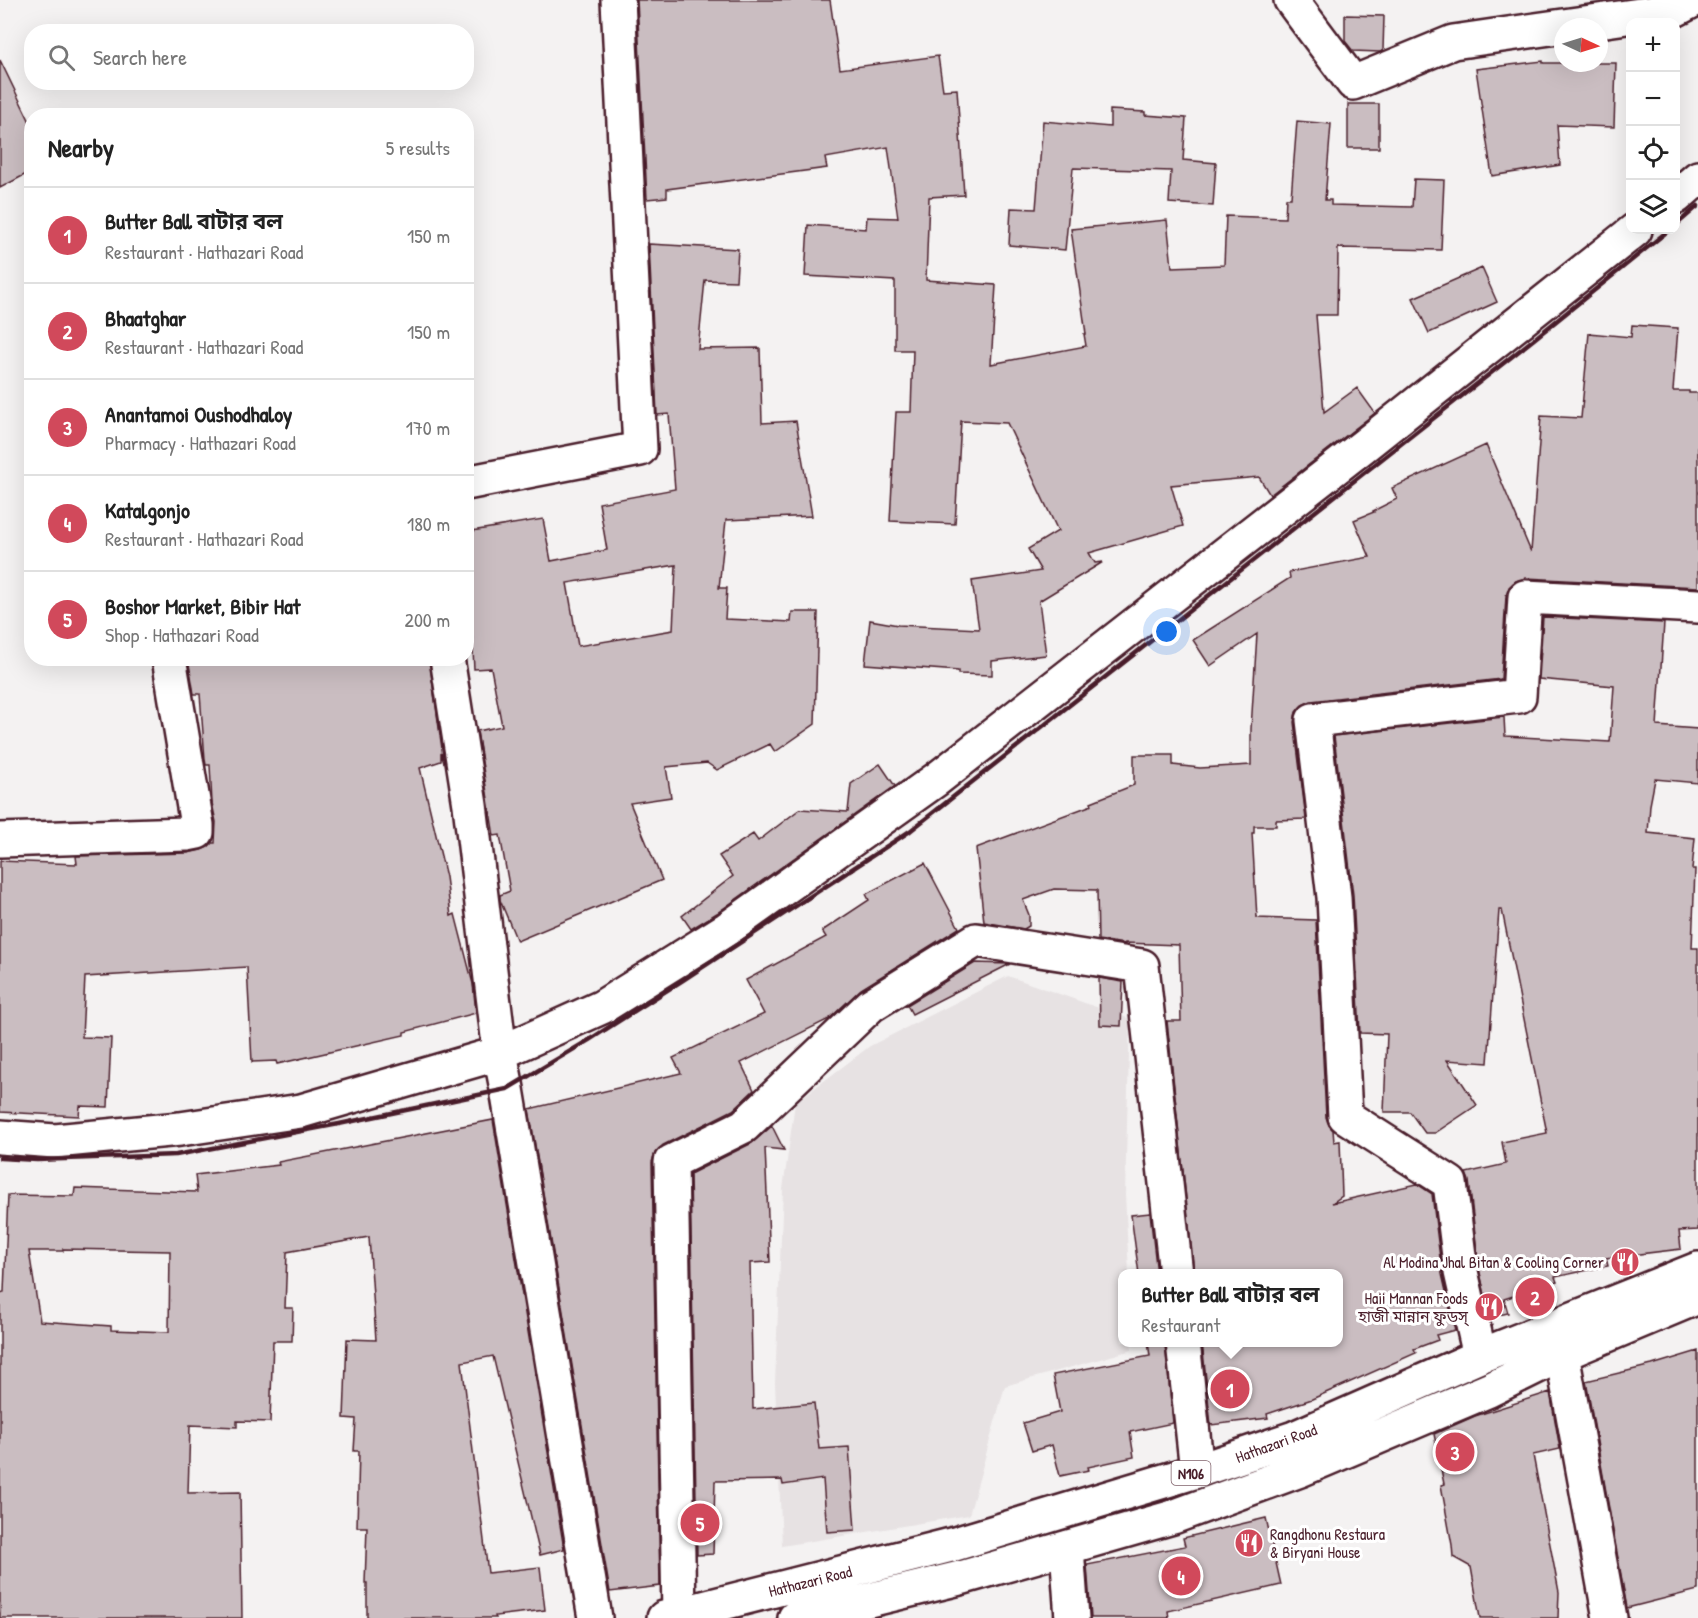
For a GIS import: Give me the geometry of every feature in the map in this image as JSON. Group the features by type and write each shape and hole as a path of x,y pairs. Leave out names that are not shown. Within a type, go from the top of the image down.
{"main road":[{"path":"474,481 640,449 618,0"},
{"path":"1291,0 1353,84 1453,42 1675,10 1694,0"},
{"path":"1680,194 1698,178"},
{"path":"0,1137 55,1141 180,1130 301,1112 500,1053 602,1007 717,935 937,779 1294,501 1630,234"},
{"path":"1480,1356 1461,1272 1450,1183 1345,1116 1335,897 1313,720 1519,696 1525,597 1698,606"},
{"path":"0,840 197,832 170,666"},
{"path":"448,666 470,806 500,1053 595,1618"},
{"path":"671,1616 671,1162 744,1126 871,1005 976,940 1142,966 1175,1269"},
{"name":"Hathazari Road","path":"671,1616 956,1544 1197,1471 1294,1438 1480,1356 1698,1269"},
{"name":"Hathazari Road","path":"795,1618 964,1577 1173,1517 1300,1470 1489,1390 1562,1354 1698,1296"},
{"path":"1184,1347 1197,1471"},
{"path":"1562,1354 1611,1618"},
{"path":"1067,1548 1072,1618"}],"shaded area":[{"path":"1008,976 1130,1019 1125,1194 1129,1269 1118,1269 1118,1347 1132,1347 1132,1350 1005,1386 969,1515 782,1546 775,1383 783,1189 795,1103 870,1046"}],"building":[{"path":"637,0 830,0 840,69 938,56 943,90 957,89 964,195 929,197 926,280 996,285 991,364 1086,346 1071,229 1167,220 1172,267 1224,265 1226,216 1285,218 1286,198 1291,198 1297,121 1331,124 1325,200 1331,200 1331,205 1412,207 1414,179 1444,180 1441,250 1338,248 1337,315 1316,315 1324,412 1357,388 1375,413 1270,495 1259,477 1171,485 1183,526 1089,553 1095,563 1103,562 1039,601 1046,655 992,661 992,675 958,674 958,671 865,664 870,620 898,625 979,629 972,581 1041,571 1028,549 1058,531 1007,423 961,421 955,524 890,521 896,412 911,412 913,350 895,350 895,281 805,276 808,225 866,229 867,217 898,218 888,147 825,158 827,168 667,189 667,197 647,199"},
{"path":"1345,15 1384,16 1383,50 1380,52 1353,51 1345,41"},
{"path":"0,60 24,110 24,175 0,188"},
{"path":"1543,61 1543,63 1554,63 1554,72 1608,72 1608,63 1616,63 1614,127 1557,125 1560,165 1492,176 1476,69"},
{"path":"1348,104 1379,104 1379,148 1348,148"},
{"path":"1110,110 1186,118 1183,160 1216,163 1213,206 1169,203 1171,171 1073,168 1065,250 1009,245 1011,208 1036,209 1043,121 1110,127"},
{"path":"649,244 738,249 736,281 705,280 698,349 760,348 762,423 796,421 812,516 726,520 719,588 727,588 725,619 791,622 792,612 818,612 815,724 775,752 770,744 717,770 707,763 666,767 671,797 630,803 662,880 517,941 500,900 500,895 510,891 500,835 494,836 477,731 502,726 491,668 474,669 474,531 543,519 551,561 607,550 599,503 675,489 669,414 657,415","holes":["676,565 673,630 578,646 567,583"]},
{"path":"1482,268 1497,302 1429,333 1413,298"},
{"path":"1632,325 1678,328 1673,391 1698,393 1698,587 1526,578 1516,581 1509,587 1506,596 1501,679 1311,701 1302,705 1296,712 1294,722 1306,819 1276,820 1276,826 1254,826 1254,833 1252,833 1257,918 1316,920 1326,1117 1333,1130 1334,1142 1340,1141 1342,1196 1332,1203 1417,1184 1432,1194 1442,1274 1455,1330 1436,1335 1438,1340 1414,1349 1416,1353 1312,1399 1267,1414 1268,1418 1211,1425 1203,1347 1343,1347 1343,1269 1193,1269 1167,1021 1181,1021 1179,945 1125,944 1098,940 1097,890 1054,889 1023,900 1029,915 1029,926 1024,929 984,922 976,848 1092,805 1091,802 1134,785 1134,755 1173,755 1173,765 1200,768 1251,765 1257,634 1210,666 1193,640 1290,578 1289,572 1370,557 1354,520 1397,499 1392,488 1486,445 1531,552 1541,416 1581,418 1589,333 1631,337"},
{"path":"1543,617 1664,623 1657,726 1698,729 1698,783 1655,779 1648,833 1695,838 1692,869 1695,869 1692,948 1698,948 1698,1230 1679,1231 1681,1249 1606,1258 1608,1266 1555,1277 1557,1282 1504,1299 1508,1313 1490,1317 1479,1269 1469,1181 1466,1173 1506,1164 1502,1142 1547,1133 1502,910 1499,910 1488,1063 1447,1060 1477,1105 1435,1133 1425,1133 1410,1112 1384,1112 1387,1034 1360,1033 1353,895 1334,736 1504,717 1505,736 1610,742 1614,686 1539,679"},
{"path":"189,666 430,666 444,763 441,753 441,761 420,768 446,877 451,916 455,914 473,984 476,1013 404,1032 404,1035 277,1064 276,1061 252,1062 247,967 85,977 82,1037 111,1038 108,1107 80,1106 79,1116 0,1112 0,861 77,864 76,856 188,853 215,843 216,822 212,803 210,765 206,765 205,759 200,694 194,694"},
{"path":"880,764 895,786 717,913 691,929 682,916 733,876 719,856 753,834 758,841 800,809 848,812 851,784"},
{"path":"925,863 959,928 861,989 829,1019 741,1063 754,1090 733,1110 663,1145 655,1153 652,1162 660,1586 610,1592 529,1109 681,1073 673,1058 764,1014 746,980 826,937 822,931 869,900 866,894"},
{"path":"975,963 1010,964 912,1014 907,1005"},
{"path":"1099,978 1123,982 1121,1026 1100,1025"},
{"path":"493,1120 564,1549 540,1555 493,1356 462,1362 488,1573 540,1567 545,1610 495,1616 496,1618 367,1618 367,1583 365,1583 367,1527 357,1527 359,1451 354,1451 356,1419 344,1418 347,1339 376,1340 369,1237 287,1252 285,1308 293,1308 292,1341 273,1341 270,1422 237,1421 237,1427 190,1425 188,1493 240,1492 242,1618 0,1618 0,1293 4,1292 8,1195 74,1196 75,1188 197,1192 195,1175 279,1165 278,1162","holes":["63,1249 170,1251 169,1332 111,1330 111,1326 40,1321 29,1251 63,1251"]},
{"path":"772,1126 784,1150 765,1148 770,1262 750,1263 753,1409 814,1403 819,1449 849,1447 855,1530 827,1532 823,1479 783,1485 782,1480 715,1481 713,1554 697,1555 690,1174 752,1143"},
{"path":"1150,1213 1156,1269 1138,1269 1131,1215"},
{"path":"1149,1347 1165,1347 1173,1423 1130,1432 1134,1457 1060,1476 1052,1445 1032,1451 1023,1423 1060,1412 1053,1375 1150,1356"},
{"path":"1698,1351 1698,1590 1627,1608 1586,1381"},
{"path":"1550,1392 1560,1449 1533,1455 1559,1592 1558,1618 1480,1618 1471,1567 1453,1557 1441,1485 1444,1484 1434,1434 1475,1416"},
{"path":"1266,1518 1281,1585 1168,1611 1169,1618 1091,1618 1087,1565 1185,1546 1183,1538"}],"railway":[{"path":"1680,222 1698,206"},
{"path":"0,1158 37,1160 176,1155 507,1089 683,980 910,831 1664,234"}],"place":[{"name":"Al Modina Jhal Bitan & Cooling Corner","path":"1625,1262"},
{"name":"Bhaatghar","path":"1535,1297"},
{"name":"Haji Mannan Foods হাজী মান্নান ফুডস্","path":"1489,1307"},
{"name":"Butter Ball বাটার বল","path":"1230,1389"},
{"name":"Anantamoi Oushodhaloy","path":"1455,1452"},
{"name":"Boshor Market, Bibir Hat","path":"700,1523"},
{"name":"Rangdhonu Restaura & Biryani House","path":"1249,1543"},
{"name":"Katalgonjo","path":"1181,1576"}]}
